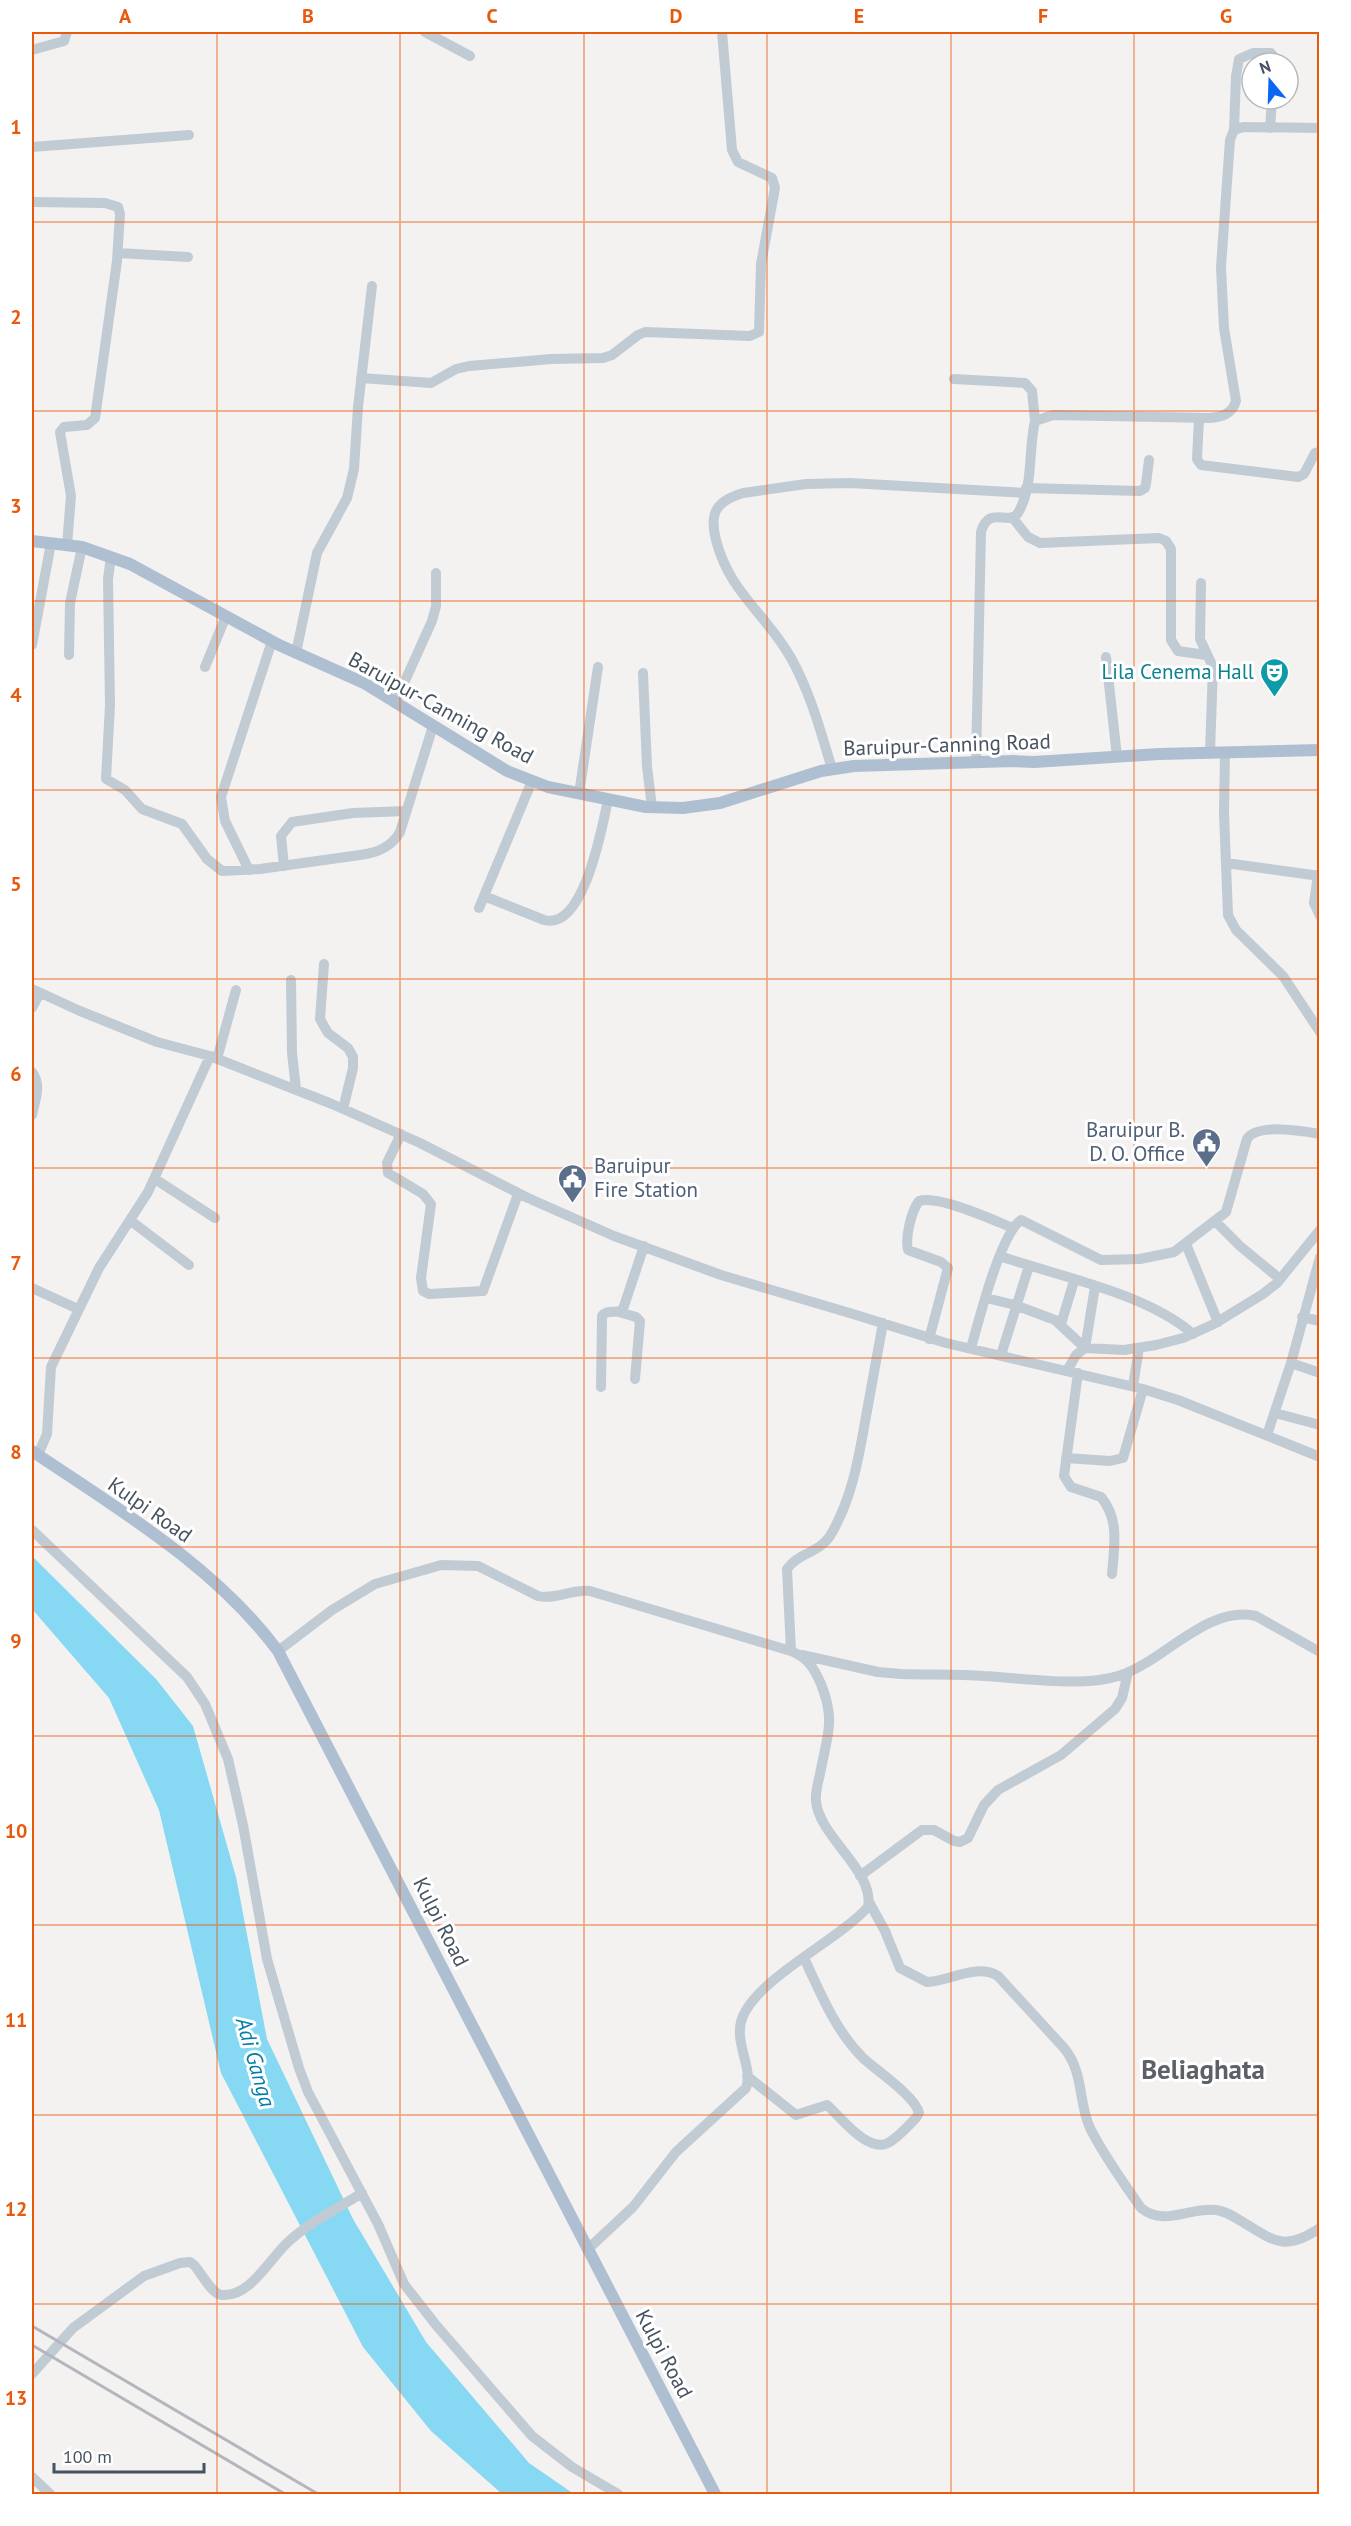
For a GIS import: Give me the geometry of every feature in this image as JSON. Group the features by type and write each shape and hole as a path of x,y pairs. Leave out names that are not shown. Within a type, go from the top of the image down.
{"main road":[{"name":"Baruipur-Canning Road","path":"32,541 82,547 130,564 272,641 364,682 507,771 532,781 608,800 652,807 683,808 720,803 832,769 854,766 1034,762 1210,752 1320,750"},
{"name":"Kulpi Road","path":"35,1453 194,1565 248,1613 278,1651 715,2494"}],"street":[{"path":"32,50 64,41 67,32"},
{"path":"425,32 470,56"},
{"path":"361,378 431,383 456,369 469,366 551,359 603,358 612,355 645,332 750,336 759,332 761,264 776,188 769,176 738,162 732,150 722,32"},
{"path":"1035,421 1040,417 1053,415 1199,418 1223,416 1231,411 1236,401 1224,333 1221,267 1230,140 1234,130 1236,76 1240,58"},
{"path":"1270,128 1271,111"},
{"path":"1234,130 1243,127 1320,128"},
{"path":"32,147 189,135"},
{"path":"32,202 105,203 118,207 120,214 118,253 95,418 91,423 64,427 60,432 71,496 67,545"},
{"path":"118,253 188,257"},
{"path":"296,653 317,553 347,498 354,469 361,378 372,286"},
{"path":"954,379 1025,383 1032,391 1035,421 1026,490 1017,513 1012,518 990,518 984,524 980,535 976,762"},
{"path":"1199,418 1197,459 1201,465 1298,477 1304,474 1315,453 1320,452"},
{"path":"832,769 792,659 725,568 715,534 713,520 715,510 731,496 743,493 827,483 1026,490 1140,491 1145,488 1149,459"},
{"path":"1012,518 1028,537 1040,543 1159,538 1166,541 1171,549 1172,640 1178,651 1206,655"},
{"path":"32,645 51,543"},
{"path":"69,655 71,594 82,547"},
{"path":"111,557 108,579 110,705 106,779 125,790 142,808 182,824 207,859 218,870 227,872 284,866 380,851 398,837 433,726"},
{"path":"395,703 432,621 436,606 436,573"},
{"path":"1201,583 1199,633 1206,655 1212,663 1214,674 1210,752"},
{"path":"205,667 225,616"},
{"path":"249,870 225,821 221,797 272,641"},
{"path":"1106,657 1117,756"},
{"path":"579,794 598,667"},
{"path":"643,673 646,747 652,807"},
{"path":"1225,752 1227,906 1230,921 1283,976 1320,1032"},
{"path":"479,908 532,781"},
{"path":"484,896 550,922 562,918 576,902 582,888 593,859 608,800"},
{"path":"284,866 280,841 283,830 292,822 352,813 406,811"},
{"path":"1226,863 1319,875 1314,903 1320,916"},
{"path":"324,964 320,1019 328,1033 348,1047 353,1057 353,1068 343,1109"},
{"path":"291,980 292,1053 296,1089"},
{"path":"35,1453 47,1434 51,1367 108,1253 131,1221 155,1179 213,1057 237,990"},
{"path":"32,1008 36,991 157,1042 213,1057 296,1089 401,1134 518,1194 644,1246 722,1275 929,1339 1138,1388 1320,1457"},
{"path":"32,1072 36,1077 38,1089 32,1115"},
{"path":"971,1348 1000,1256 1013,1228 1021,1221 1094,1257 1107,1261 1168,1254 1186,1244 1226,1212 1249,1135 1264,1130 1320,1134"},
{"path":"401,1134 387,1163 388,1173 423,1194 431,1204 421,1278 423,1291 429,1294 483,1291 518,1194"},
{"path":"155,1179 215,1218"},
{"path":"929,1339 948,1268 941,1262 908,1251 914,1209 919,1200 929,1200 969,1210 1013,1228"},
{"path":"131,1221 189,1264"},
{"path":"1216,1222 1240,1246 1280,1279"},
{"path":"1112,1574 1115,1528 1112,1516 1101,1497 1071,1487 1064,1476 1076,1355 1085,1348 1124,1350 1165,1343 1193,1334 1218,1322 1263,1294 1280,1279 1320,1230"},
{"path":"1186,1244 1218,1322"},
{"path":"619,1312 623,1309 644,1246"},
{"path":"1000,1256 1132,1299 1168,1315 1193,1334"},
{"path":"1267,1435 1291,1364 1318,1264"},
{"path":"1001,1355 1029,1266"},
{"path":"1061,1324 1074,1281"},
{"path":"1085,1348 1095,1287"},
{"path":"32,1288 78,1309"},
{"path":"986,1298 1051,1317 1085,1348"},
{"path":"601,1387 601,1319 607,1311 639,1318 635,1378"},
{"path":"1302,1317 1320,1321"},
{"path":"883,1323 850,1490 839,1520 822,1546 797,1558 788,1569 797,1653 815,1671 831,1716 816,1795 818,1812 860,1876 869,1902 885,1931 900,1968 927,1982 978,1971 992,1972 1064,2048 1073,2061 1080,2080 1090,2126 1123,2181 1147,2213 1160,2218 1218,2210 1228,2212 1272,2239 1285,2243 1297,2241 1320,2228"},
{"path":"1066,1458 1110,1461 1123,1458 1138,1388 1139,1348"},
{"path":"1291,1364 1320,1372"},
{"path":"1275,1413 1320,1425"},
{"path":"32,1530 186,1677 205,1704 231,1771 267,1959 289,2039 308,2092 378,2224 404,2284 436,2325 532,2436 572,2467 618,2494"},
{"path":"278,1651 332,1610 375,1584 455,1564 486,1569 538,1596 546,1598 574,1591 590,1591 797,1653 878,1672 1092,1680 1112,1678 1128,1672 1190,1634 1221,1618 1236,1614 1256,1616 1320,1652"},
{"path":"860,1876 922,1830 934,1830 954,1841 960,1842 968,1838 984,1805 998,1790 1061,1755 1115,1709 1122,1698 1128,1672"},
{"path":"587,2250 633,2207 676,2152 746,2088 747,2076 739,2038 743,2016 758,1994 865,1910 869,1902"},
{"path":"747,2076 793,2113 804,2114 827,2105 860,2137 876,2144 889,2143 919,2113 913,2102 862,2057 837,2027 804,1958"},
{"path":"32,2374 73,2328 150,2273 167,2266 190,2262 217,2294 230,2293 247,2286 284,2246 300,2233 362,2193"},
{"path":"32,2477 50,2494"}],"water":[{"name":"Adi Ganga","path":"32,1556 156,1679 193,1726 236,1877 267,2039 353,2219 426,2342 529,2463 574,2494 502,2494 431,2431 363,2347 221,2073 159,1810 109,1698 32,1609"}],"railway":[{"path":"32,2326 318,2494"},
{"path":"32,2345 285,2494"}],"place":[{"name":"Lila Cenema Hall","path":"1275,698"},
{"name":"Baruipur B. D. O. Office","path":"1206,1168"},
{"name":"Baruipur Fire Station","path":"573,1204"}],"district":[{"name":"Beliaghata","path":"1203,2070"}]}
